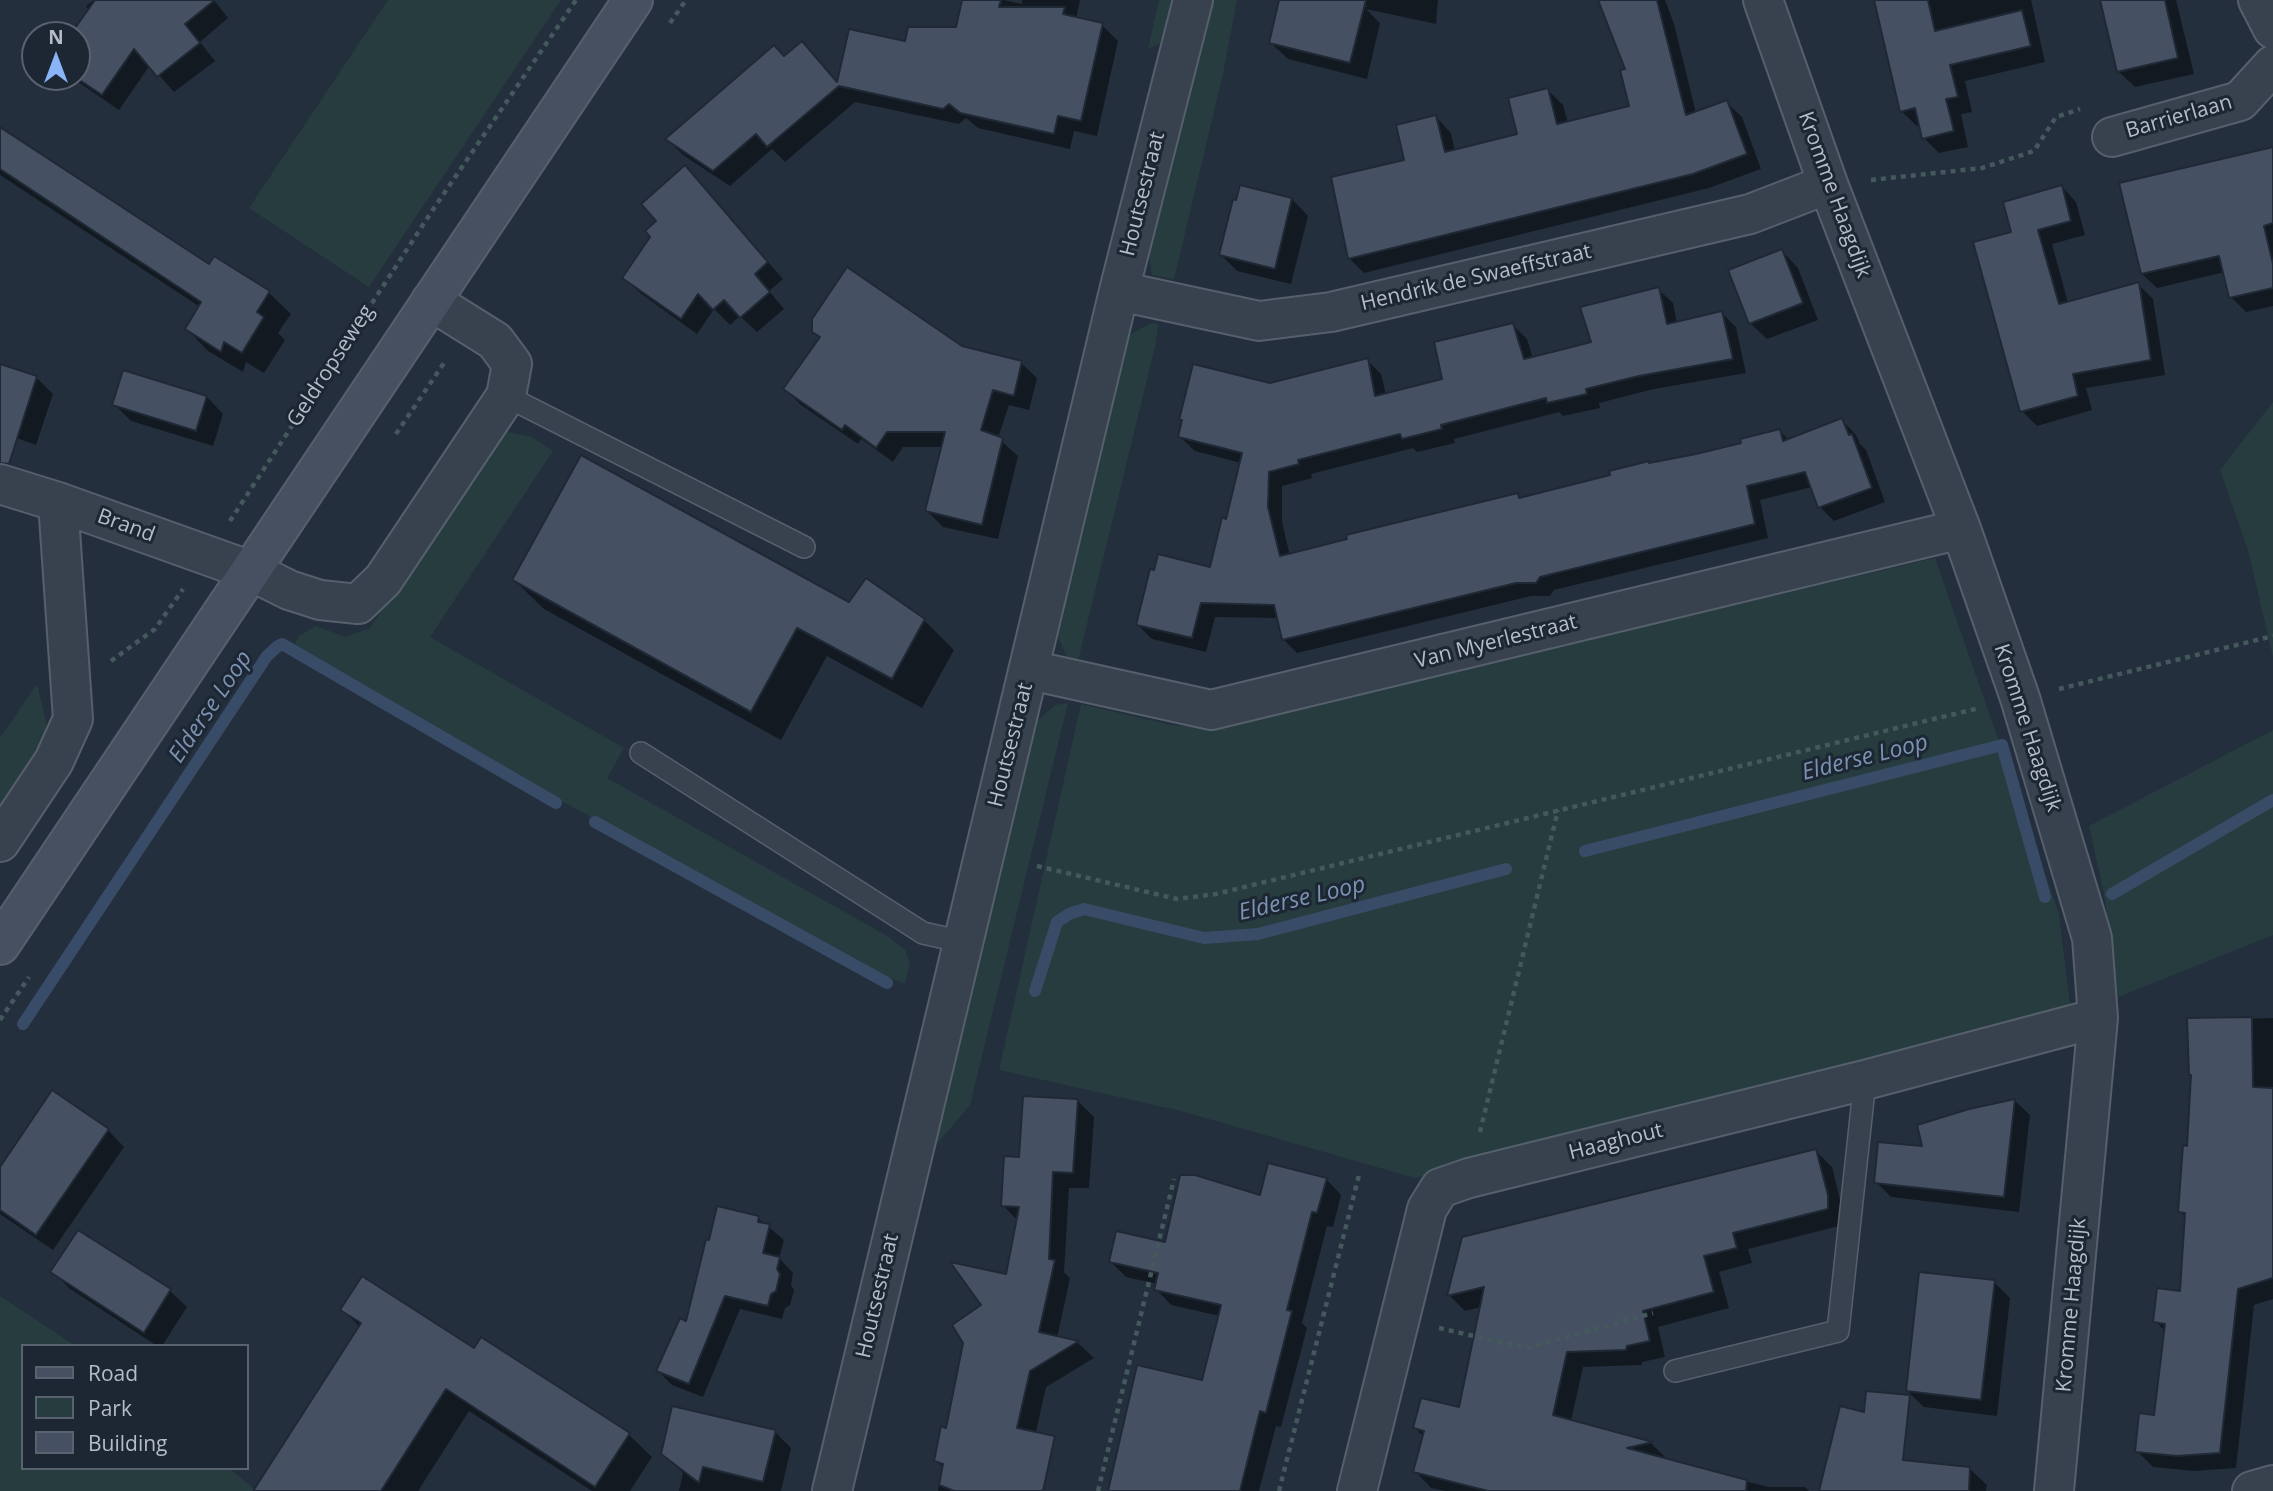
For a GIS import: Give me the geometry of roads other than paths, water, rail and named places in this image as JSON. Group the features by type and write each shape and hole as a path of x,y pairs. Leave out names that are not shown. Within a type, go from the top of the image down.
{"main road":[{"path":"0,945 633,0"}],"street":[{"name":"Houtsestraat","path":"832,1491 1119,291 1193,0"},
{"name":"Kromme Haagdijk","path":"1763,0 1828,184 1962,529 2020,698 2092,938 2098,1018 2054,1491"},
{"path":"2258,0 2273,29"},
{"name":"Barrierlaan","path":"2112,137 2240,101 2273,65"},
{"name":"Hendrik de Swaeffstraat","path":"1119,291 1259,321 1331,312 1750,214 1828,184"},
{"path":"251,571 289,590 320,600 358,604 383,580 506,396 512,364 495,341 431,301"},
{"name":"Brand","path":"0,484 251,571"},
{"path":"0,842 54,761 73,719 58,502"},
{"name":"Van Myerlestraat","path":"1030,670 1211,710 1962,529"},
{"name":"Haaghout","path":"1357,1491 1427,1209 1440,1188 1469,1178 1865,1080 2098,1018"},
{"path":"2252,1491 2273,1485"}],"lane":[{"path":"506,396 804,547"},
{"path":"641,753 923,933 963,942"},
{"path":"1675,1371 1838,1331 1865,1080"}],"waterway":[{"name":"Elderse Loop","path":"23,1024 267,656 282,644 556,803"},
{"name":"Elderse Loop","path":"1585,851 2002,745 2045,897"},
{"name":"Elderse Loop","path":"2112,894 2273,800"},
{"name":"Elderse Loop","path":"595,822 887,983"},
{"name":"Elderse Loop","path":"1035,991 1057,922 1084,909 1204,938 1258,934 1506,869"}]}
